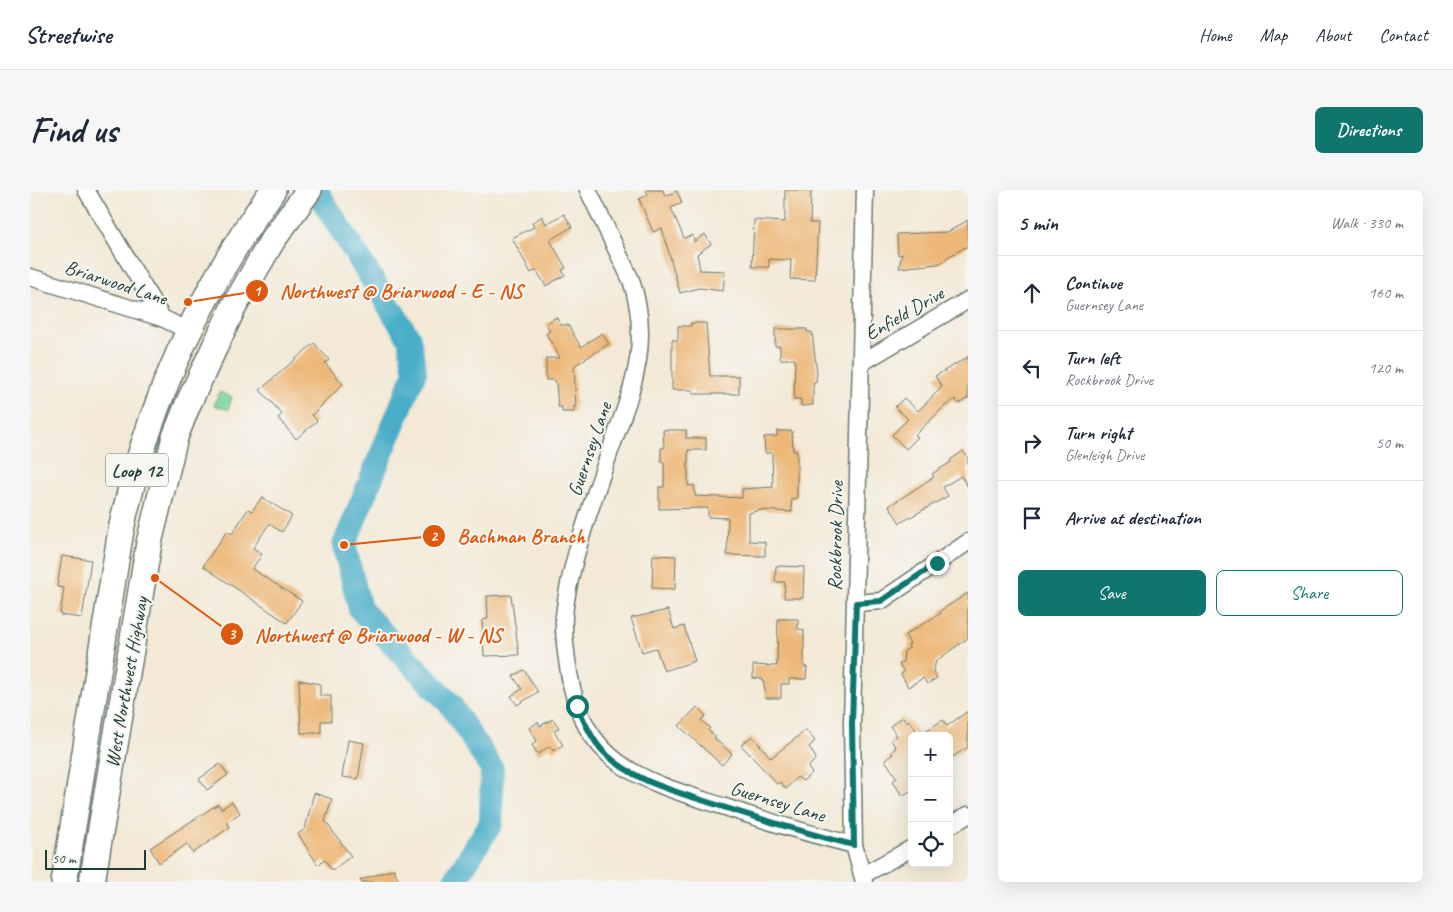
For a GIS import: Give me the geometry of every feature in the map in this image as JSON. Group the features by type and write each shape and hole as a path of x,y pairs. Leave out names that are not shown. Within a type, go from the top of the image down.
{"main road":[{"name":"West Northwest Highway","path":"64,882 106,614 128,500 158,405 189,331 236,244 273,190"},
{"name":"West Northwest Highway","path":"92,882 149,543 162,485 179,428 215,344 272,241 309,190"},
{"path":"189,331 215,344"},
{"path":"89,724 118,728"}],"street":[{"path":"86,190 162,318"},
{"name":"Guernsey Lane","path":"588,190 631,280 636,295 642,333 639,358 630,395 583,535 566,605 564,632 566,655 572,693 577,706 592,738 601,749 640,778 669,790 812,835 854,845"},
{"name":"Rockbrook Drive","path":"863,879 854,845 852,723 865,190"},
{"name":"Briarwood Lane","path":"30,277 162,318 189,331"},
{"name":"Enfield Drive","path":"861,363 968,300"},
{"path":"856,603 881,601 968,542"},
{"path":"953,824 968,815"},
{"path":"863,879 908,851"}],"green space":[{"path":"219,392 232,397 228,410 214,405"}],"building":[{"path":"646,190 663,190 665,196 677,191 682,203 671,208 684,238 693,235 694,242 705,234 711,244 697,254 700,270 725,271 723,291 699,288 680,293 662,228 653,232 639,199 648,195"},
{"path":"785,190 811,190 810,223 818,223 815,280 790,279 791,260 769,259 769,267 752,267 754,220 785,222"},
{"path":"564,214 572,227 550,240 566,268 562,270 565,275 546,286 536,270 531,273 512,238 534,227 532,223 542,216 546,224"},
{"path":"968,220 968,246 938,264 899,268 902,254 898,255 897,234 948,232"},
{"path":"556,317 561,325 568,325 581,347 602,333 609,344 574,366 576,407 574,406 574,412 562,412 562,407 558,407 555,380 546,380 546,358 560,358 546,334 550,331 546,324"},
{"path":"691,323 706,323 710,376 739,376 739,394 693,394 693,390 672,390 672,340 678,340 678,326 691,326"},
{"path":"775,329 807,329 807,332 812,332 817,373 813,388 813,405 801,406 801,399 794,399 795,359 780,359 780,346 775,346"},
{"path":"314,343 329,360 325,363 343,384 312,415 317,421 296,439 278,418 282,414 260,390"},
{"path":"968,357 968,398 958,404 955,399 945,406 915,435 918,437 906,449 892,435 908,419 895,407 904,398 918,411 942,387 935,376"},
{"path":"663,430 686,430 686,438 706,438 706,450 688,450 688,486 694,485 695,496 742,498 742,489 773,487 772,453 765,453 764,437 777,436 777,431 792,431 793,451 797,451 797,498 791,499 792,512 761,510 749,513 749,541 765,542 765,556 727,555 728,518 708,517 708,508 659,509 659,487 664,487 664,462 661,462 661,448 664,448"},
{"path":"963,451 968,458 968,487 961,476 943,487 948,496 900,523 889,506 934,477 932,474 951,462 950,460"},
{"path":"262,497 292,516 282,532 269,524 253,548 262,554 252,569 302,601 287,623 203,566 227,531 232,534 248,509 252,511"},
{"path":"653,555 676,556 675,589 652,588"},
{"path":"62,556 91,560 82,618 60,615 64,588 57,587"},
{"path":"776,566 804,567 803,598 784,598 785,582 775,582"},
{"path":"968,593 968,638 936,661 933,672 937,678 927,684 923,678 908,687 901,674 904,672 899,664 903,662 904,651 909,648 908,645 910,644 905,635 941,613 940,611"},
{"path":"511,595 519,655 484,656 482,620 488,619 487,596"},
{"path":"668,610 674,629 684,626 695,661 664,671 656,648 642,652 631,618"},
{"path":"778,619 798,619 798,629 804,630 804,667 807,667 806,679 789,679 789,684 781,684 781,698 766,698 763,679 753,678 753,665 777,666"},
{"path":"524,670 538,692 517,705 511,696 522,689 513,676"},
{"path":"299,680 320,684 320,696 331,696 331,721 321,721 321,733 301,733"},
{"path":"697,707 706,716 701,720 710,728 708,730 732,754 722,765 679,726"},
{"path":"968,711 968,747 953,756 953,732 924,732 943,720 947,726"},
{"path":"903,717 906,722 909,720 917,732 908,732 908,792 902,796 893,781 897,778 885,760 893,754 891,752 896,748 891,740 897,736 890,726"},
{"path":"553,719 559,728 554,731 563,745 553,751 550,746 538,754 532,745 537,741 529,728 538,722 540,726"},
{"path":"806,730 815,741 809,747 816,758 808,768 812,773 803,781 797,777 786,789 780,782 777,784 741,745 752,736 771,758"},
{"path":"348,740 364,743 358,779 342,777"},
{"path":"220,764 228,775 207,790 199,779"},
{"path":"314,793 332,799 325,821 351,856 332,871 325,860 318,865 298,834 305,829"},
{"path":"232,802 240,813 227,822 230,827 193,853 187,844 159,863 150,848 218,804 221,809"},
{"path":"394,869 399,882 361,882 360,880"}],"waterway":[{"path":"316,190 409,338 415,372 344,545 360,609 450,704 492,769 491,823 454,882"}],"place":[{"name":"Northwest @ Briarwood - E - NS","path":"188,302"},
{"name":"Bachman Branch","path":"344,545"},
{"name":"Northwest @ Briarwood - W - NS","path":"155,578"}],"route":[{"path":"577,706 592,738 601,749 640,778 669,790 812,835 854,845 852,723 856,603 881,601 937,563"}]}
